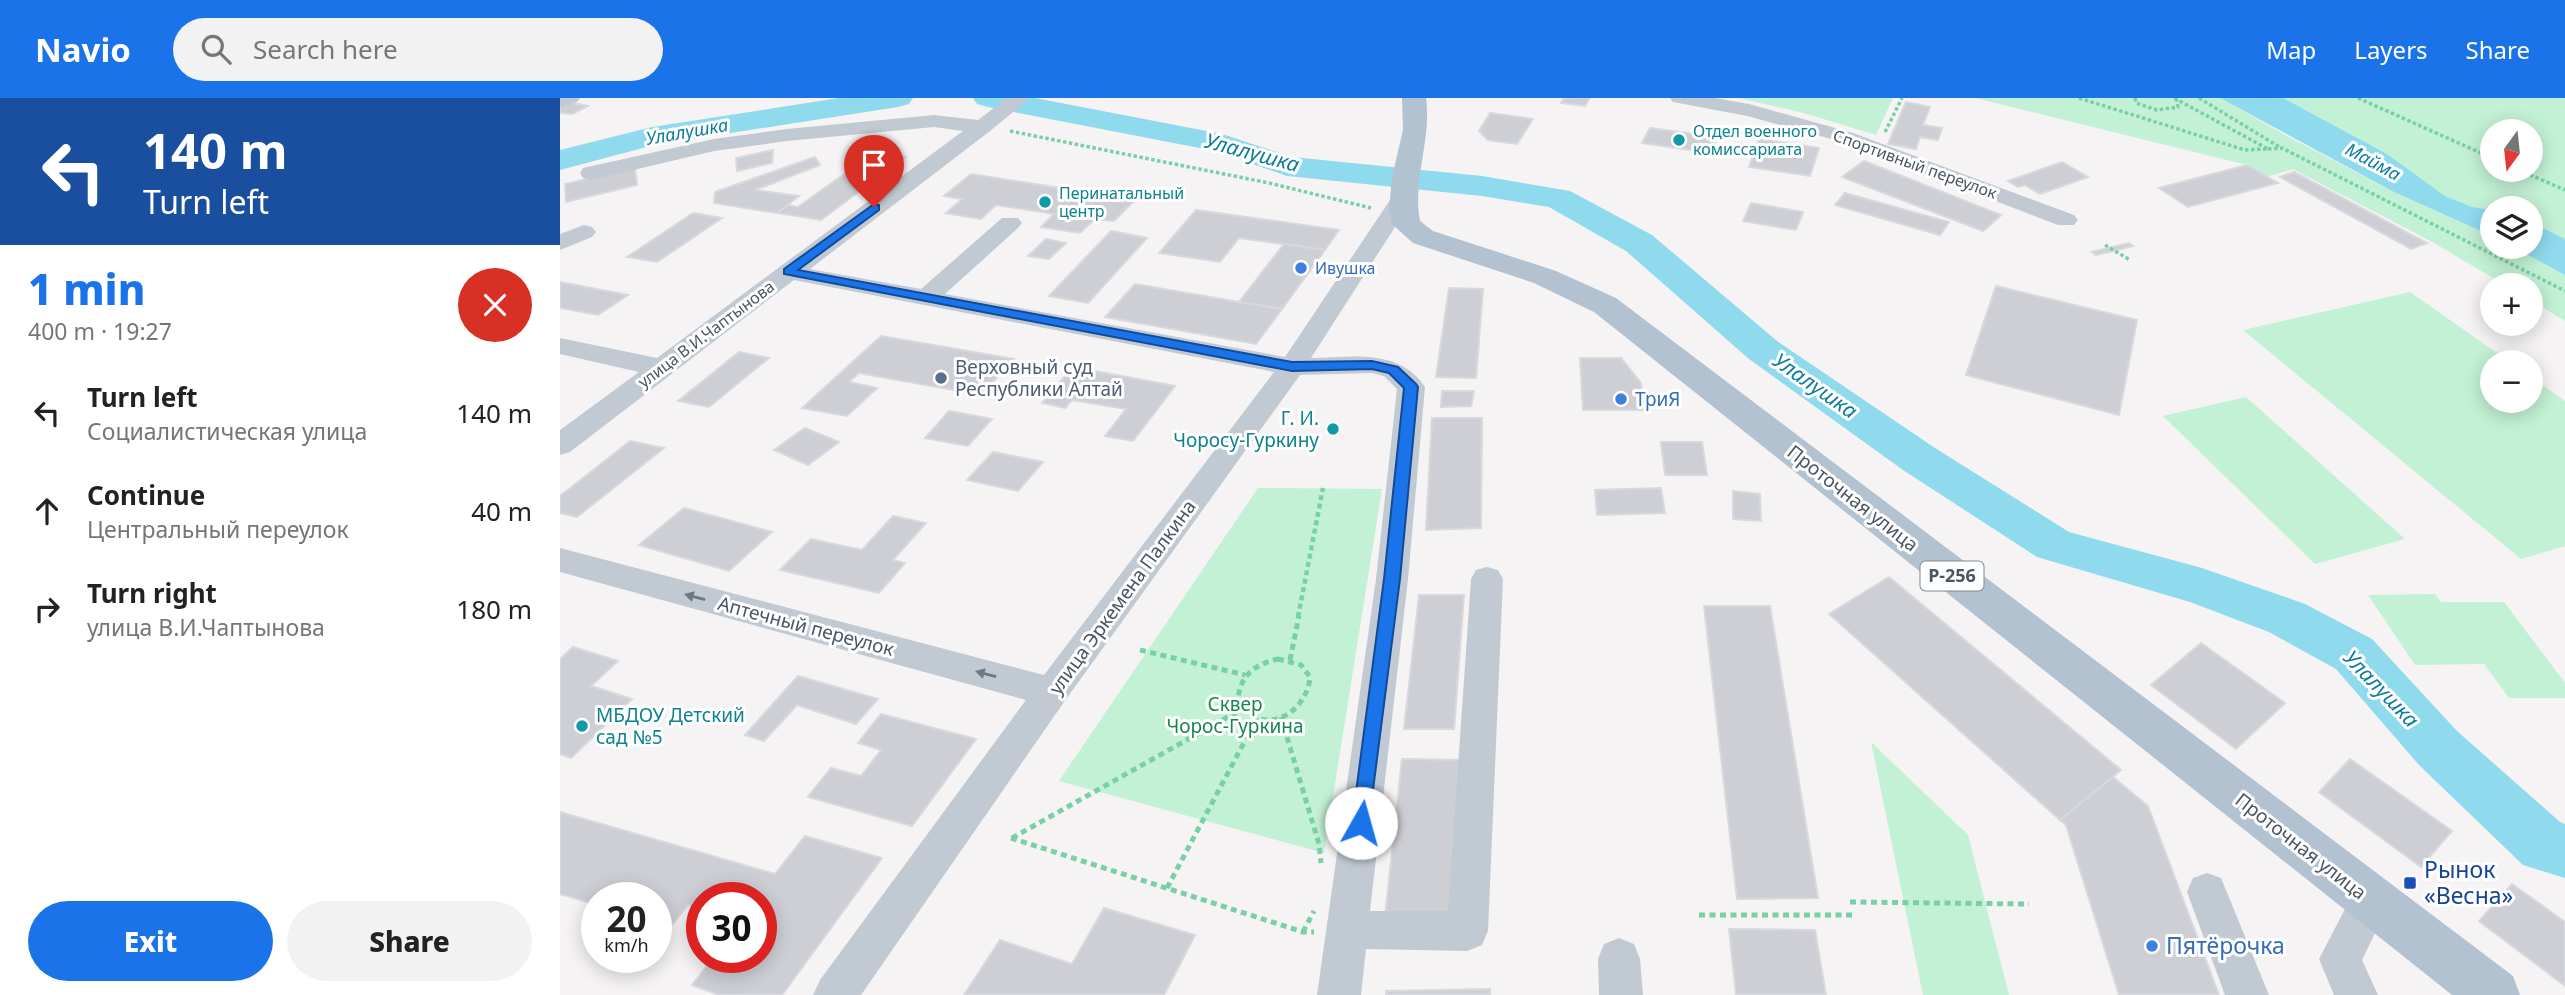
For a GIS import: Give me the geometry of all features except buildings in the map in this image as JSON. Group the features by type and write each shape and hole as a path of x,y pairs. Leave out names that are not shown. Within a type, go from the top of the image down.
{"main road":[{"name":"Р-256","path":"1389,202 1412,152 1418,124 1414,98"},
{"name":"Проточная улица","path":"1389,202 1406,224 1423,237 1545,277 1605,305 2494,995"}],"street":[{"path":"560,101 570,98"},
{"name":"улица В.И.Чаптынова","path":"560,445 788,272 990,126 1020,98"},
{"name":"Спортивный переулок","path":"1679,98 1749,110 1796,122 1878,149 2066,220"},
{"path":"591,173 714,145 788,135 934,121 990,126"},
{"name":"улица Эркемена Палкина","path":"835,995 1052,692 1292,367 1389,202"},
{"path":"926,298 1010,223"},
{"path":"560,243 584,232"},
{"path":"788,272 1292,367 1372,365 1393,370 1411,387 1359,932 1339,995"},
{"path":"560,346 662,368"},
{"name":"Аптечный переулок","path":"560,561 1052,692"},
{"path":"1359,932 1466,931 1487,579"},
{"path":"2207,892 2247,995"},
{"path":"2356,995 2340,959 2371,900"}],"path":[{"path":"1878,149 1902,98"},
{"path":"2079,98 2245,149 2264,152 2282,148"},
{"path":"2135,98 2136,103 2149,109 2166,111 2178,107 2176,99"},
{"path":"2199,98 2282,148 2565,291"},
{"path":"2358,98 2480,153"},
{"path":"2176,99 2268,149"},
{"path":"990,126 1389,202"},
{"path":"2543,180 2565,190"},
{"path":"2105,245 2130,260"},
{"path":"1290,660 1323,488"},
{"path":"1140,650 1245,675"},
{"path":"1290,660 1307,670 1311,687 1302,705 1282,717 1257,718 1242,709 1237,692 1245,675 1266,661 1290,660"},
{"path":"1242,709 1011,838 1303,932 1320,900"},
{"path":"1282,717 1319,844 1322,867"},
{"path":"1167,888 1257,718"},
{"path":"1850,902 2029,904"},
{"path":"1699,915 1852,915"}],"green space":[{"path":"1738,98 1893,98 1876,135 1804,113"},
{"path":"1975,98 2220,98 2394,192 2480,231 2480,259 2535,259 2565,275 2565,321 2543,307 2543,273 2485,273 2434,243 2293,169 2267,177 2247,165"},
{"path":"2283,98 2565,98 2565,239 2543,228 2543,196 2480,196 2480,208 2445,196 2387,154"},
{"path":"2410,292 2493,350 2480,350 2480,413 2543,413 2543,385 2565,401 2565,546 2521,559 2243,330"},
{"path":"2246,397 2405,539 2315,564 2163,416"},
{"name":"Сквер Чорос-Гуркина","path":"1258,488 1382,489 1324,853 1059,781"},
{"path":"2435,594 2441,602 2504,602 2565,683 2565,698 2509,698 2484,664 2415,665 2368,595"},
{"path":"1871,742 1968,835 2009,995 1923,995"}],"water":[{"name":"Майма","path":"2220,98 2283,98 2387,154 2445,196 2480,208 2480,231 2394,192"},
{"path":"2543,228 2565,239 2565,275 2535,259 2543,259"}],"waterway":[{"name":"Улалушка","path":"560,160 652,136 898,98"},
{"name":"Улалушка","path":"988,98 1222,143 1287,166 1482,186 1558,198 1639,243 1763,350 1919,459 2054,545 2202,587 2287,618 2354,654 2438,748 2544,846 2565,851"}],"place":[{"name":"Отдел военного комиссариата","path":"1679,140"},
{"name":"Перинатальный центр","path":"1045,202"},
{"name":"Ивушка","path":"1301,268"},
{"name":"Верховный суд Республики Алтай","path":"941,378"},
{"name":"ТриЯ","path":"1621,399"},
{"name":"Г. И. Чоросу-Гуркину","path":"1333,429"},
{"name":"МБДОУ Детский сад №5","path":"582,726"},
{"name":"Рынок «Весна»","path":"2410,883"},
{"name":"Пятёрочка","path":"2152,946"}],"route":[{"path":"874,207 788,272 1292,367 1372,365 1393,370 1411,387 1392,579 1361,823"}]}
